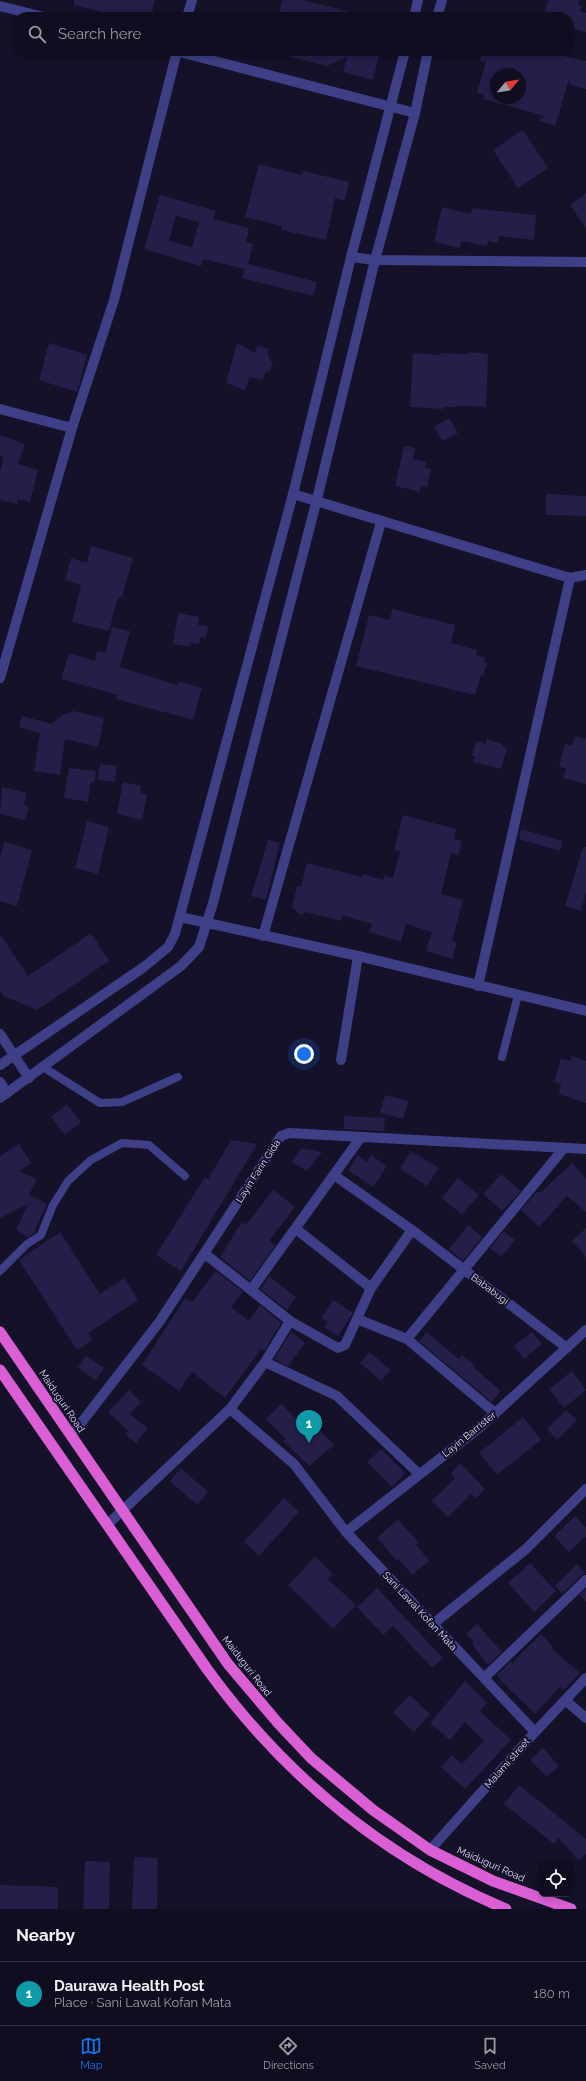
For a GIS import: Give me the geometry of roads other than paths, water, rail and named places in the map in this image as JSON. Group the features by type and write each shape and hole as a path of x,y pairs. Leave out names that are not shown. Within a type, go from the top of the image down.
{"highway":[{"name":"Maiduguri Road","path":"0,1332 228,1664 278,1724 311,1758 352,1793 402,1832 430,1850 493,1881 571,1909"},
{"path":"1,1374 224,1692 298,1774 334,1806 371,1835 403,1856 448,1882 506,1909"}],"street":[{"path":"188,12 192,0"},
{"path":"415,12 418,0"},
{"path":"438,12 442,0"},
{"path":"0,6 24,12"},
{"path":"0,678 72,428 114,300 176,56"},
{"path":"196,56 414,113"},
{"path":"0,1065 144,967 168,947 175,934 294,494 351,257 404,56"},
{"path":"0,1082 4,1095 181,966 199,947 207,924 316,502 375,260 414,113 427,56"},
{"path":"351,257 375,260 586,262"},
{"path":"0,409 72,428"},
{"path":"294,494 381,522 570,578 586,575"},
{"path":"263,936 381,522"},
{"path":"478,986 570,578"},
{"path":"180,917 358,956 586,1011"},
{"path":"341,1060 358,956"},
{"path":"0,1034 29,1078"},
{"name":"Layin Farin Gida","path":"71,1436 160,1321 281,1136 288,1133 586,1149"},
{"path":"251,1290 361,1137"},
{"path":"407,1339 564,1148"},
{"name":"Bababugi","path":"334,1175 412,1230 567,1348"},
{"path":"296,1229 371,1288"},
{"path":"205,1254 290,1321 338,1348 345,1345 371,1288 412,1230"},
{"path":"357,1319 407,1339 495,1413"},
{"path":"107,1525 230,1409 265,1362 290,1321"},
{"name":"Layin Barrister","path":"346,1532 495,1413 586,1330"},
{"path":"265,1362 337,1396 420,1474"},
{"name":"Sani Lawal Kofan Mata","path":"230,1409 294,1464 346,1532 534,1732"},
{"path":"433,1624 526,1549 586,1489"},
{"path":"484,1678 586,1580"},
{"name":"Malami street","path":"430,1850 534,1732 586,1678"},
{"path":"565,1700 586,1718"}],"lane":[{"path":"502,1057 518,995"},
{"path":"43,1068 100,1103 122,1102 178,1077"},
{"path":"0,1271 27,1244 41,1235 53,1204 68,1181 91,1160 122,1143 149,1145 185,1176"}],"place":[{"name":"Daurawa Health Post","path":"309,1443"}]}
